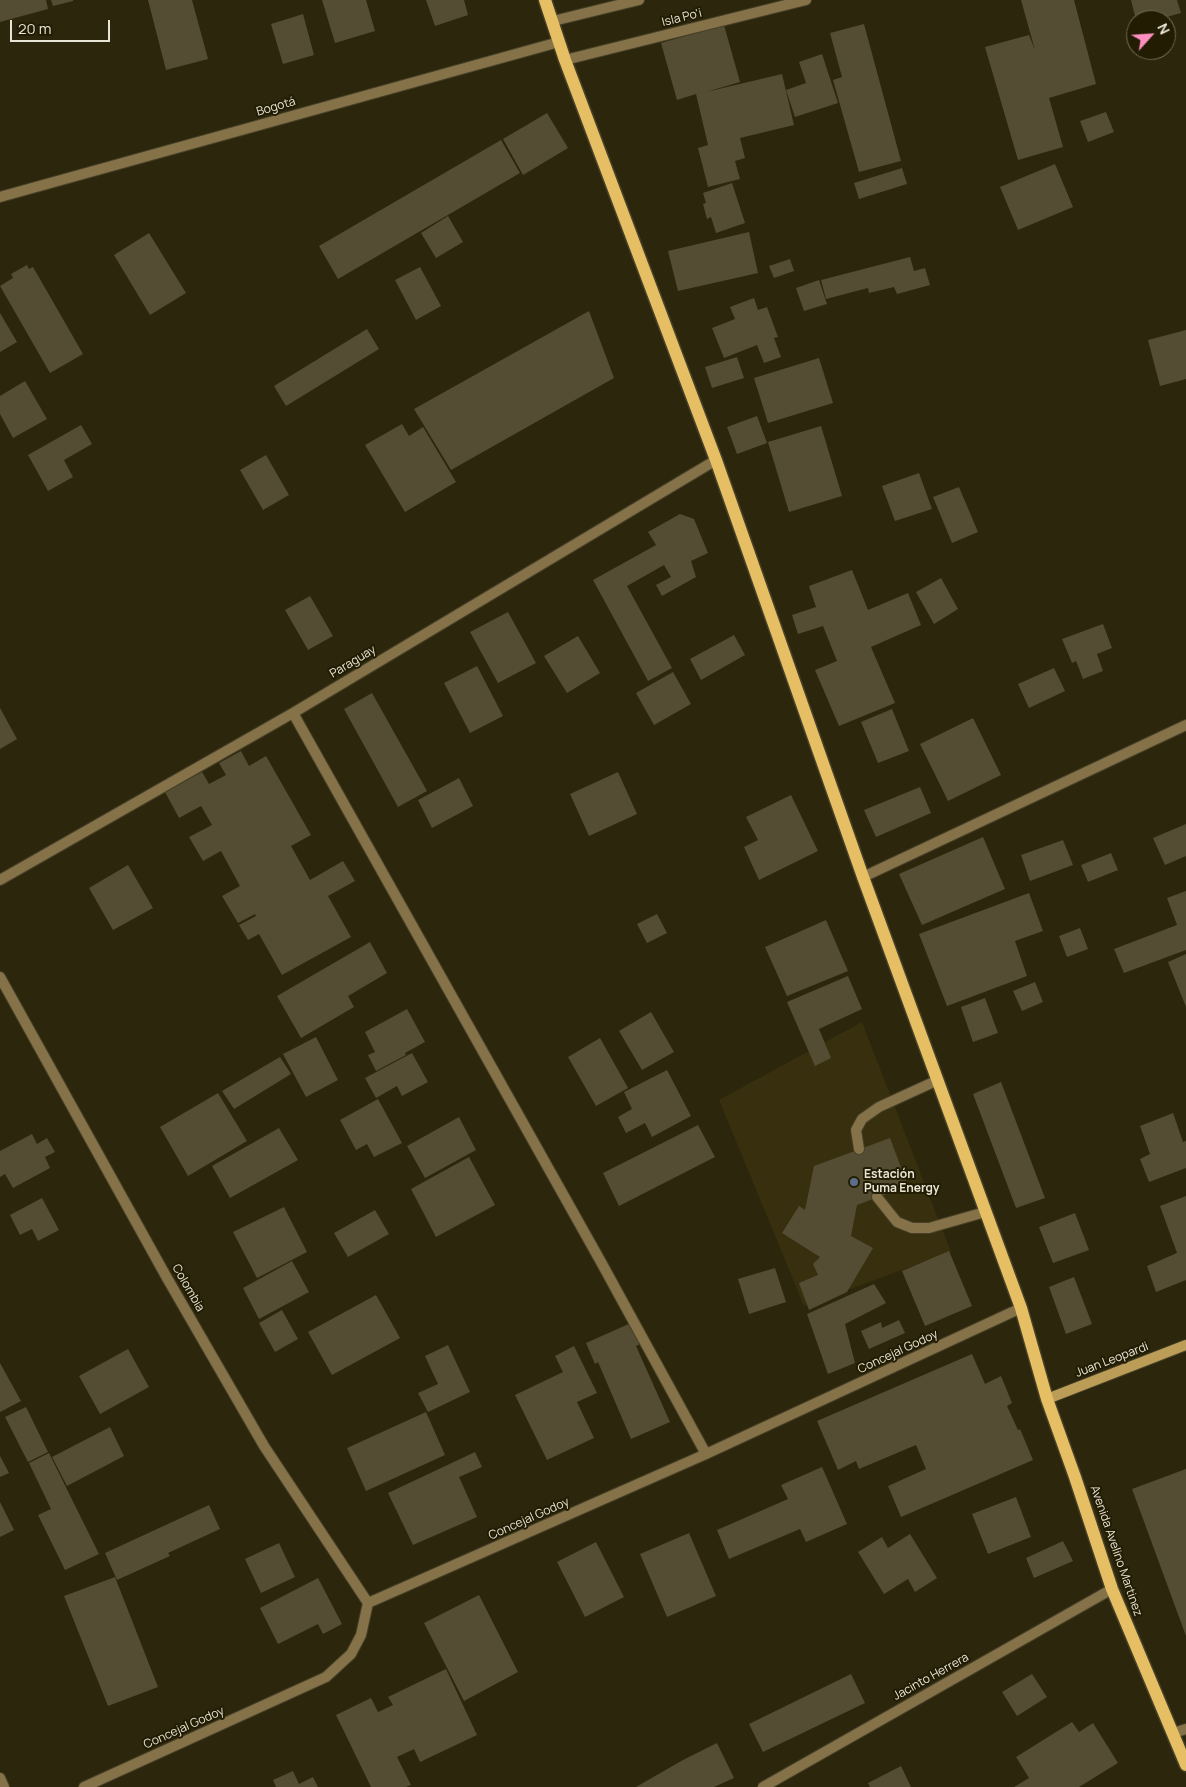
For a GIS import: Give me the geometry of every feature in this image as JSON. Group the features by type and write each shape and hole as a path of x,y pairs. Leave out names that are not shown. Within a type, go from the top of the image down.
{"main road":[{"name":"Avenida Avelino Martinez","path":"545,0 565,60 716,460 863,877 1021,1308 1047,1399 1076,1477 1112,1590 1186,1765"},
{"name":"Juan Leopardi","path":"1047,1399 1186,1345"}],"street":[{"path":"552,21 639,0"},
{"name":"Isla Po'i","path":"565,60 806,0"},
{"name":"Bogotá","path":"0,197 559,42"},
{"name":"Paraguay","path":"0,880 293,713 716,460"},
{"path":"293,713 601,1262 706,1454"},
{"path":"863,877 1186,725"},
{"name":"Colombia","path":"0,977 167,1278 264,1446 368,1603"},
{"path":"859,1149 856,1130 862,1119 879,1107 938,1080"},
{"path":"877,1197 897,1222 912,1228 929,1228 985,1212"},
{"name":"Concejal Godoy","path":"84,1787 326,1677 351,1654 361,1635 368,1603 706,1454 1021,1308"},
{"name":"Jacinto Herrera","path":"763,1787 1112,1590"},
{"path":"1173,1733 1186,1729"},
{"path":"0,1778 4,1787"}],"shaded area":[{"path":"862,1022 951,1252 804,1306 719,1100"}],"building":[{"path":"0,0 46,0 48,9 0,22"},
{"path":"51,0 73,0 73,1 53,6"},
{"path":"148,0 192,0 208,59 166,70"},
{"path":"322,0 366,0 375,31 335,43"},
{"path":"426,0 464,0 468,15 435,26"},
{"path":"1021,0 1074,0 1096,84 1049,98 1063,147 1018,160 985,47 1029,35 1035,50"},
{"path":"1131,0 1177,0 1181,13 1176,14 1176,10 1134,10"},
{"path":"303,14 314,55 283,64 271,24"},
{"path":"864,24 901,161 859,172 833,80 842,77 830,33"},
{"path":"724,25 740,82 706,92 782,74 794,125 740,138 745,158 735,161 740,179 708,187 698,148 708,145 696,94 677,100 661,43"},
{"path":"822,54 838,103 795,117 786,90 806,83 799,62"},
{"path":"1106,112 1114,132 1088,142 1080,121"},
{"path":"547,113 568,148 523,175 503,139"},
{"path":"501,140 520,173 338,279 319,246"},
{"path":"1055,164 1073,207 1018,230 1000,187"},
{"path":"902,168 907,184 859,199 854,183"},
{"path":"732,183 745,223 716,233 711,217 707,219 703,204 706,203 703,193"},
{"path":"448,216 463,242 436,258 421,233"},
{"path":"749,232 758,273 678,291 668,251"},
{"path":"149,233 186,293 150,315 114,255"},
{"path":"910,257 914,271 925,268 930,285 897,294 894,287 869,293 868,288 826,299 821,280"},
{"path":"790,259 794,271 774,278 769,266"},
{"path":"27,265 29,269 33,267 83,354 50,373 0,286 13,278 11,274"},
{"path":"420,267 441,306 416,320 395,280"},
{"path":"819,280 827,304 804,311 796,288"},
{"path":"754,298 758,310 767,307 778,337 774,338 781,357 764,363 757,345 724,358 712,328 735,319 730,307"},
{"path":"589,311 614,378 451,470 414,409"},
{"path":"0,313 17,342 0,352"},
{"path":"367,329 379,349 286,406 274,386"},
{"path":"1186,330 1186,379 1160,386 1148,340"},
{"path":"737,357 744,378 712,388 705,367"},
{"path":"819,358 833,403 768,423 754,378"},
{"path":"25,381 47,419 13,438 0,414 0,396"},
{"path":"757,416 767,443 737,454 727,427"},
{"path":"402,424 409,436 423,427 456,482 405,512 365,445"},
{"path":"81,425 92,444 64,460 73,477 48,491 28,455"},
{"path":"821,426 842,496 789,512 768,442"},
{"path":"266,455 289,495 263,510 240,470"},
{"path":"919,473 932,509 895,521 882,486"},
{"path":"959,487 978,532 952,543 933,497"},
{"path":"680,514 694,519 708,553 691,561 696,577 662,596 656,585 671,577 664,565 627,586 672,668 648,681 593,580 656,545 648,532"},
{"path":"852,570 868,610 908,593 921,625 871,647 895,703 839,726 815,670 837,661 823,626 798,634 792,615 816,607 809,586"},
{"path":"941,578 958,609 934,624 916,592"},
{"path":"310,596 333,636 308,650 285,610"},
{"path":"508,612 536,663 498,683 470,632"},
{"path":"1103,624 1112,648 1097,654 1103,671 1083,679 1076,661 1072,663 1062,639"},
{"path":"734,635 745,655 701,680 690,659"},
{"path":"578,636 600,673 567,693 544,656"},
{"path":"477,666 503,716 470,733 444,683"},
{"path":"1054,668 1065,691 1029,708 1018,684"},
{"path":"673,672 691,704 654,725 636,693"},
{"path":"372,693 427,791 398,807 344,709"},
{"path":"0,708 17,739 0,749"},
{"path":"892,709 909,751 878,763 861,722"},
{"path":"973,718 1001,775 948,801 920,744"},
{"path":"241,751 249,766 266,756 311,835 291,846 310,880 343,861 355,881 328,896 351,937 282,975 259,934 248,940 239,925 256,916 255,914 238,923 222,896 240,886 221,851 203,861 189,837 212,825 201,806 179,818 165,792 202,772 209,784 226,775 219,763"},
{"path":"618,772 637,814 589,836 570,794"},
{"path":"459,778 473,806 432,828 418,800"},
{"path":"920,787 931,813 876,837 864,810"},
{"path":"791,795 818,851 759,880 744,847 758,840 746,817"},
{"path":"1186,824 1186,856 1165,865 1153,838"},
{"path":"983,837 1005,889 922,925 899,874"},
{"path":"1063,840 1073,865 1030,881 1021,855"},
{"path":"1111,853 1118,870 1088,882 1081,865"},
{"path":"128,865 153,908 113,930 89,888"},
{"path":"1186,891 1186,950 1124,973 1114,949 1177,925 1167,898"},
{"path":"1029,893 1043,931 1015,941 1027,976 947,1006 919,934"},
{"path":"657,914 667,933 647,943 637,924"},
{"path":"826,920 848,971 787,996 765,947"},
{"path":"1080,928 1088,949 1067,957 1059,936"},
{"path":"370,942 387,973 348,996 354,1007 301,1038 277,996"},
{"path":"1186,954 1186,1007 1168,962"},
{"path":"848,976 862,1009 819,1029 831,1058 815,1066 787,1002"},
{"path":"1035,982 1043,1002 1022,1011 1013,991"},
{"path":"985,998 998,1033 973,1042 961,1007"},
{"path":"407,1009 425,1042 405,1053 406,1055 376,1071 368,1055 375,1052 365,1032"},
{"path":"651,1012 674,1052 642,1070 619,1031"},
{"path":"316,1037 338,1080 306,1097 283,1054"},
{"path":"600,1038 628,1088 596,1106 568,1057"},
{"path":"412,1053 428,1082 402,1096 397,1086 376,1098 365,1078"},
{"path":"280,1057 291,1074 234,1109 222,1091"},
{"path":"667,1070 691,1116 652,1137 645,1123 626,1133 618,1117 632,1109 624,1092"},
{"path":"1001,1082 1045,1198 1016,1208 973,1094"},
{"path":"218,1093 247,1141 188,1176 160,1127"},
{"path":"378,1099 402,1143 374,1157 367,1144 356,1150 340,1120"},
{"path":"1173,1113 1183,1142 1186,1141 1186,1168 1149,1182 1140,1159 1150,1154 1140,1126"},
{"path":"459,1117 476,1150 425,1178 407,1146"},
{"path":"698,1125 715,1157 619,1206 603,1173"},
{"path":"279,1128 298,1160 230,1198 212,1166"},
{"path":"32,1134 37,1144 47,1138 55,1152 45,1157 50,1168 13,1188 5,1174 0,1177 0,1151"},
{"path":"890,1138 908,1186 857,1205 851,1236 873,1248 847,1292 809,1310 799,1283 818,1275 813,1264 820,1257 782,1233 799,1206 805,1210 814,1166"},
{"path":"469,1157 495,1205 436,1237 411,1189"},
{"path":"1186,1196 1186,1280 1156,1292 1147,1266 1177,1253 1160,1206"},
{"path":"42,1198 59,1230 38,1241 32,1229 20,1235 10,1215"},
{"path":"284,1207 307,1252 257,1278 233,1232"},
{"path":"375,1210 389,1234 348,1257 334,1233"},
{"path":"1075,1213 1089,1250 1053,1263 1039,1227"},
{"path":"949,1251 972,1306 925,1326 902,1271"},
{"path":"292,1261 309,1292 259,1319 243,1288"},
{"path":"775,1268 786,1302 749,1314 738,1279"},
{"path":"1074,1277 1092,1324 1066,1334 1049,1287"},
{"path":"874,1284 886,1303 845,1324 855,1363 828,1374 807,1314"},
{"path":"376,1295 400,1338 332,1375 308,1332"},
{"path":"282,1310 298,1339 275,1352 259,1323"},
{"path":"899,1320 905,1333 869,1349 861,1331 881,1322 882,1328"},
{"path":"631,1323 640,1344 636,1346 670,1422 631,1439 598,1362 595,1364 586,1343"},
{"path":"448,1345 470,1392 428,1412 418,1393 438,1384 425,1356"},
{"path":"574,1346 597,1393 577,1402 594,1438 547,1460 515,1395 563,1372 555,1356"},
{"path":"128,1349 149,1387 100,1414 79,1376"},
{"path":"972,1354 985,1384 1001,1376 1012,1403 1007,1406 1018,1430 1020,1429 1033,1460 901,1517 888,1486 926,1469 916,1445 859,1469 856,1461 838,1470 817,1421"},
{"path":"0,1363 21,1401 0,1412"},
{"path":"26,1407 48,1452 28,1462 5,1417"},
{"path":"426,1412 445,1455 366,1491 347,1448"},
{"path":"110,1427 124,1456 67,1486 52,1457"},
{"path":"475,1452 482,1467 459,1477 477,1517 413,1545 388,1493"},
{"path":"49,1453 99,1554 65,1570 38,1515 51,1509 29,1463"},
{"path":"0,1456 9,1473 0,1477"},
{"path":"822,1467 847,1524 806,1542 800,1529 729,1559 717,1530 788,1499 781,1485"},
{"path":"1186,1469 1186,1636 1132,1489"},
{"path":"1016,1497 1031,1537 988,1554 972,1514"},
{"path":"0,1502 14,1530 0,1537"},
{"path":"209,1505 220,1529 168,1553 170,1556 117,1580 105,1553"},
{"path":"689,1533 716,1596 667,1617 640,1554"},
{"path":"910,1534 937,1578 915,1592 908,1579 884,1594 858,1552 882,1537 888,1548"},
{"path":"1063,1541 1073,1561 1034,1578 1026,1558"},
{"path":"596,1542 624,1597 585,1617 557,1562"},
{"path":"279,1543 295,1577 261,1593 245,1559"},
{"path":"115,1577 158,1687 108,1706 64,1596"},
{"path":"318,1578 342,1624 323,1634 318,1624 278,1644 260,1608"},
{"path":"479,1595 518,1672 464,1701 424,1623"},
{"path":"446,1669 477,1735 420,1762 414,1749 397,1757 411,1785 406,1787 371,1787 336,1715 371,1698 378,1712 393,1705 388,1697"},
{"path":"851,1674 865,1703 763,1752 749,1724"},
{"path":"1032,1674 1047,1697 1017,1716 1002,1692"},
{"path":"1072,1722 1079,1732 1093,1723 1118,1763 1079,1787 1014,1787 1029,1778 1016,1757"},
{"path":"717,1743 734,1778 714,1787 636,1787 683,1760"},
{"path":"901,1766 911,1787 870,1787 868,1783"},
{"path":"293,1771 299,1784 313,1777 318,1787 276,1787 273,1780"}],"place":[{"name":"Estación Puma Energy","path":"854,1182"}]}
